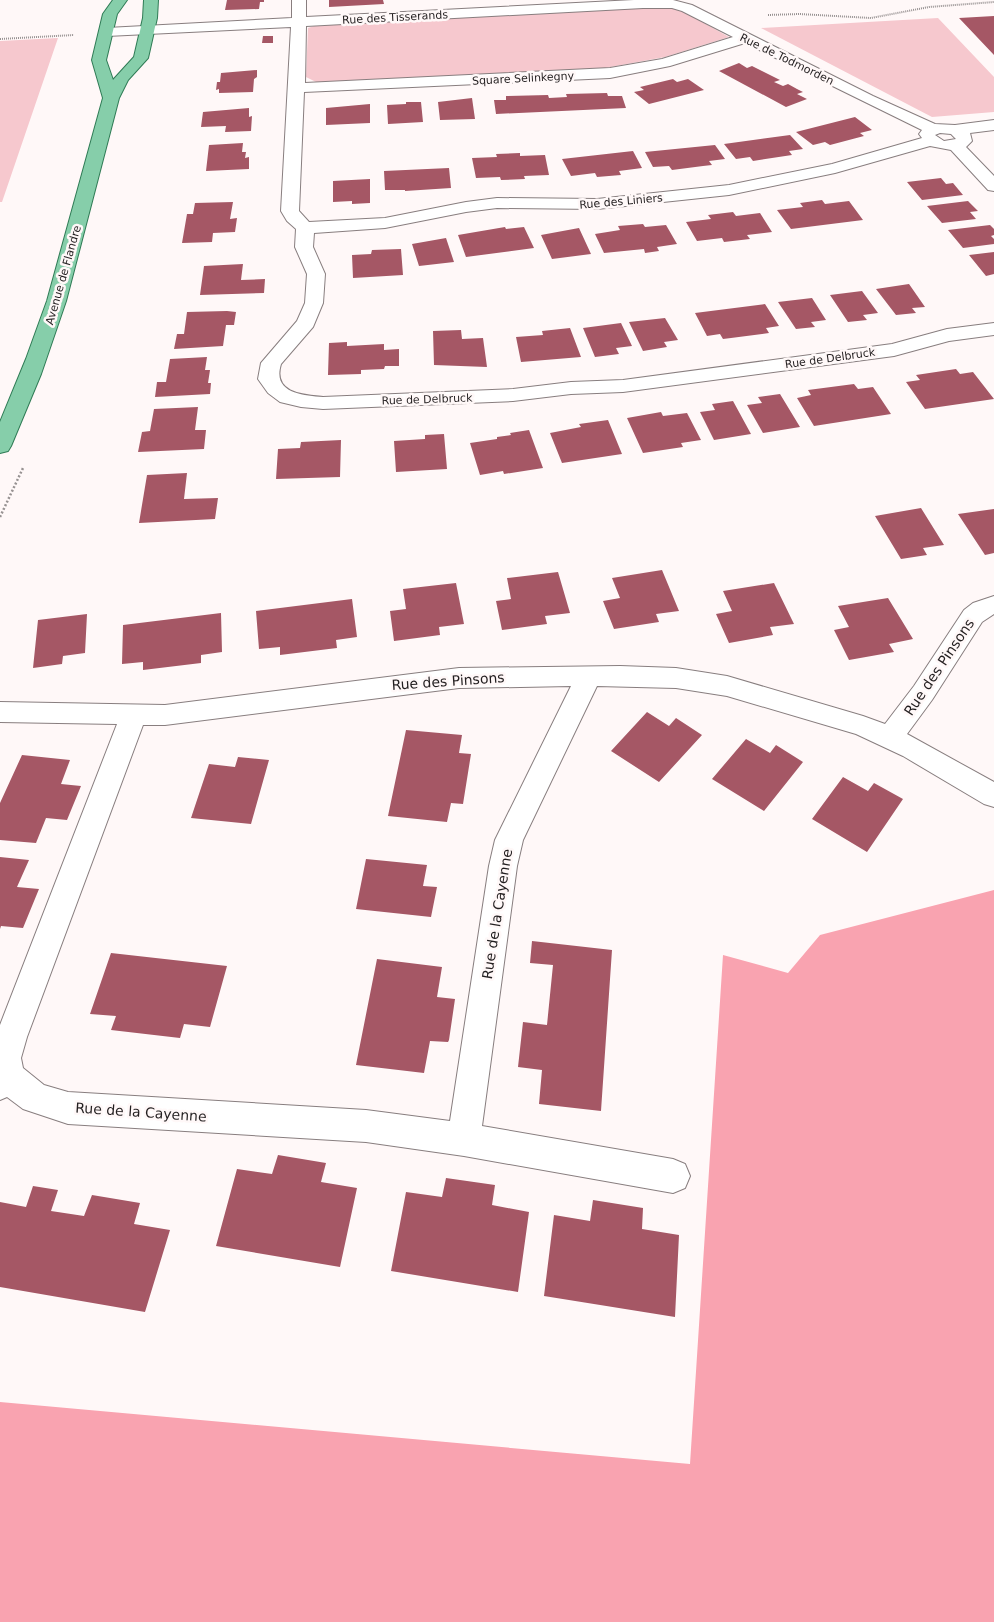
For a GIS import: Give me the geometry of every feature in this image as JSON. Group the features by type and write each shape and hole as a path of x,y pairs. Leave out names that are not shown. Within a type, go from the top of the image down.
{"main road":[{"path":"111,98 108,81 99,65 110,14 120,0"},
{"name":"Avenue de Flandre","path":"0,446 26,386 47,330 66,270 111,98 122,78 141,58 148,30 152,6 151,0"}],"street":[{"path":"298,0 297,88 290,211 293,217 306,228"},
{"name":"Rue des Tisserands","path":"107,32 642,2"},
{"name":"Rue de Todmorden","path":"642,2 681,6 896,113 932,135"},
{"name":"Square Selinkegny","path":"297,88 610,73 665,63 745,38"},
{"path":"955,137 994,125"},
{"path":"932,135 943,128 955,137 994,186"},
{"name":"Rue des Liniers","path":"306,228 385,222 497,203 597,204 729,190 836,168 932,135"},
{"name":"Rue de Delbruck","path":"306,228 304,247 316,274 314,303 306,323 274,360 268,373 270,384 280,393 306,402 323,403 513,395 571,388 623,386 894,350 947,335 994,329"},
{"name":"Rue des Pinsons","path":"890,737 923,693 973,616 982,609 994,605"},
{"name":"Rue des Pinsons","path":"0,712 133,716 197,711 440,679 481,676 676,678 727,686 863,726 890,737 994,796"},
{"name":"Rue de la Cayenne","path":"464,1139 503,866 509,840 589,676"},
{"name":"Rue de la Cayenne","path":"133,716 11,1037 5,1058 4,1079 21,1091 41,1101 68,1108 366,1126 464,1139 673,1176"}],"path":[{"path":"0,39 76,34"}],"shaded area":[{"path":"659,7 679,9 729,37 665,57 565,73 318,83 306,77 308,28 323,23"},
{"path":"938,18 994,77 994,112 932,117 761,28"},
{"path":"58,38 2,202 0,202 0,41"},
{"path":"994,890 994,1622 0,1622 0,1402 690,1464 723,955 788,973 820,935"}],"building":[{"path":"227,0 264,0 264,2 260,2 259,9 225,10"},
{"path":"329,0 383,0 384,4 329,7"},
{"path":"994,16 994,55 959,18"},
{"path":"263,36 273,36 273,43 262,43"},
{"path":"739,63 747,68 752,66 780,80 774,82 783,86 788,84 803,92 797,94 807,99 786,107 719,71"},
{"path":"257,70 253,92 219,93 219,89 216,90 217,82 220,82 221,73"},
{"path":"673,79 677,82 688,79 704,90 649,104 634,92 644,90 640,87"},
{"path":"607,93 608,96 622,96 626,108 496,114 494,100 506,100 506,96 548,95 549,98 567,97 566,94"},
{"path":"472,98 475,119 440,120 438,102"},
{"path":"406,102 421,102 423,122 388,124 387,105 406,104"},
{"path":"370,104 370,123 326,125 326,108"},
{"path":"249,108 249,117 252,116 251,131 225,132 226,126 201,127 203,112"},
{"path":"855,117 872,130 860,133 864,136 830,145 825,142 813,145 796,132"},
{"path":"790,135 803,149 789,151 792,155 753,161 750,157 736,159 724,144"},
{"path":"243,143 242,152 246,152 245,158 249,157 249,169 206,171 209,145"},
{"path":"715,145 725,159 709,161 712,165 672,170 669,166 653,167 645,152"},
{"path":"633,151 642,168 619,171 621,175 597,177 595,173 571,176 562,159"},
{"path":"520,153 520,156 545,155 549,175 524,176 525,179 501,180 500,177 476,178 472,158 497,157 496,154"},
{"path":"449,168 451,188 405,191 385,190 384,171"},
{"path":"941,178 946,184 953,183 963,195 922,200 907,182"},
{"path":"370,179 370,203 352,204 352,201 333,202 333,181"},
{"path":"822,200 825,204 849,201 863,220 791,229 777,210 803,207 800,203"},
{"path":"968,201 978,211 970,212 976,219 942,223 927,206"},
{"path":"233,202 230,219 237,218 235,232 213,233 212,242 182,243 187,214 193,214 195,203"},
{"path":"733,212 736,216 760,213 772,232 747,235 750,239 724,242 722,238 697,241 686,222 711,219 708,215"},
{"path":"643,224 645,227 666,225 677,244 657,247 659,251 645,253 644,249 604,253 595,234 620,230 618,226"},
{"path":"990,225 994,229 994,235 991,236 994,239 994,244 963,248 948,230"},
{"path":"505,227 506,229 524,227 534,248 466,257 458,235"},
{"path":"579,228 591,254 552,259 541,235"},
{"path":"446,238 454,262 419,266 412,244"},
{"path":"401,249 403,275 353,278 352,255 371,254 372,250"},
{"path":"994,252 994,274 986,276 969,255"},
{"path":"243,264 241,280 265,279 264,293 200,295 204,266"},
{"path":"909,284 925,307 912,308 916,313 896,315 876,289"},
{"path":"862,291 878,313 863,315 867,320 848,322 830,295"},
{"path":"812,298 826,320 811,322 815,327 796,329 778,302"},
{"path":"765,304 779,326 766,328 769,333 731,338 723,339 720,334 707,336 695,313"},
{"path":"187,312 236,312 234,325 226,325 223,346 174,349 177,334 184,334"},
{"path":"665,318 678,340 664,342 667,347 643,351 629,322"},
{"path":"621,323 632,346 616,348 619,354 595,357 583,328"},
{"path":"570,328 581,357 521,362 516,337 543,335 542,331"},
{"path":"461,330 462,339 483,338 487,367 434,365 433,331"},
{"path":"347,342 347,346 384,344 384,350 399,349 399,366 361,370 361,374 328,375 329,343"},
{"path":"207,357 205,370 210,370 208,383 211,383 210,394 155,397 157,382 166,382 170,359"},
{"path":"956,369 960,374 973,372 994,399 925,409 906,382 920,380 916,375"},
{"path":"854,384 858,389 873,387 891,414 814,426 797,398 811,395 808,390"},
{"path":"780,394 800,427 763,433 747,405 762,403 758,397"},
{"path":"733,401 751,434 714,440 700,412 715,410 712,404"},
{"path":"198,407 195,430 206,430 204,449 138,452 142,432 150,431 154,409"},
{"path":"661,412 663,416 687,413 701,440 681,443 683,447 643,453 627,418"},
{"path":"608,420 622,454 562,463 550,433 581,427 579,424"},
{"path":"529,430 543,468 504,474 503,471 480,475 470,443 497,439 497,437 511,435 510,433"},
{"path":"444,434 447,469 396,472 394,441 425,439 425,435"},
{"path":"341,440 340,477 276,479 278,449 300,448 301,442"},
{"path":"187,473 184,499 218,498 215,519 139,523 147,475"},
{"path":"921,508 944,545 923,548 927,555 901,559 875,516"},
{"path":"994,509 994,553 985,555 958,514"},
{"path":"662,570 679,611 656,614 659,622 614,629 603,601 620,598 612,578"},
{"path":"558,572 570,613 545,616 547,624 502,630 496,601 511,599 507,578"},
{"path":"456,583 464,624 439,627 440,635 394,641 390,611 406,609 403,589"},
{"path":"774,583 794,624 770,627 773,635 729,643 716,614 732,611 723,591"},
{"path":"888,598 913,639 889,644 894,652 849,660 834,630 849,627 838,606"},
{"path":"352,599 357,637 336,640 337,648 280,655 280,647 259,649 256,611"},
{"path":"221,613 222,652 201,655 201,663 143,670 143,662 122,664 123,625"},
{"path":"87,614 85,653 63,656 62,664 33,668 38,620"},
{"path":"647,712 669,726 676,718 702,735 659,782 611,751"},
{"path":"406,730 462,735 459,753 471,754 463,804 451,803 447,822 388,816"},
{"path":"746,739 770,753 776,745 803,762 764,811 712,779"},
{"path":"22,755 70,760 61,784 81,786 67,820 46,818 36,843 0,840 0,803"},
{"path":"238,757 269,760 251,824 191,818 209,764 235,767"},
{"path":"843,777 868,791 874,783 903,799 867,852 812,819"},
{"path":"0,857 29,860 17,887 39,889 23,928 1,926 0,929"},
{"path":"366,859 427,865 423,886 437,887 431,917 356,909"},
{"path":"532,941 612,950 601,1111 539,1104 542,1070 518,1067 523,1022 547,1025 553,965 530,963"},
{"path":"111,953 227,966 210,1027 184,1024 180,1038 111,1030 116,1016 90,1014"},
{"path":"377,959 442,967 437,997 455,999 449,1040 448,1042 430,1041 424,1073 356,1065"},
{"path":"278,1155 326,1163 321,1182 357,1188 340,1267 216,1246 237,1169 272,1174"},
{"path":"446,1178 495,1185 492,1205 529,1212 518,1292 391,1271 406,1192 442,1197"},
{"path":"33,1186 58,1190 51,1211 84,1216 92,1195 140,1203 134,1224 170,1230 145,1312 0,1287 0,1202 26,1207"},
{"path":"593,1200 643,1208 642,1229 679,1235 675,1317 544,1296 554,1215 590,1221"}]}
